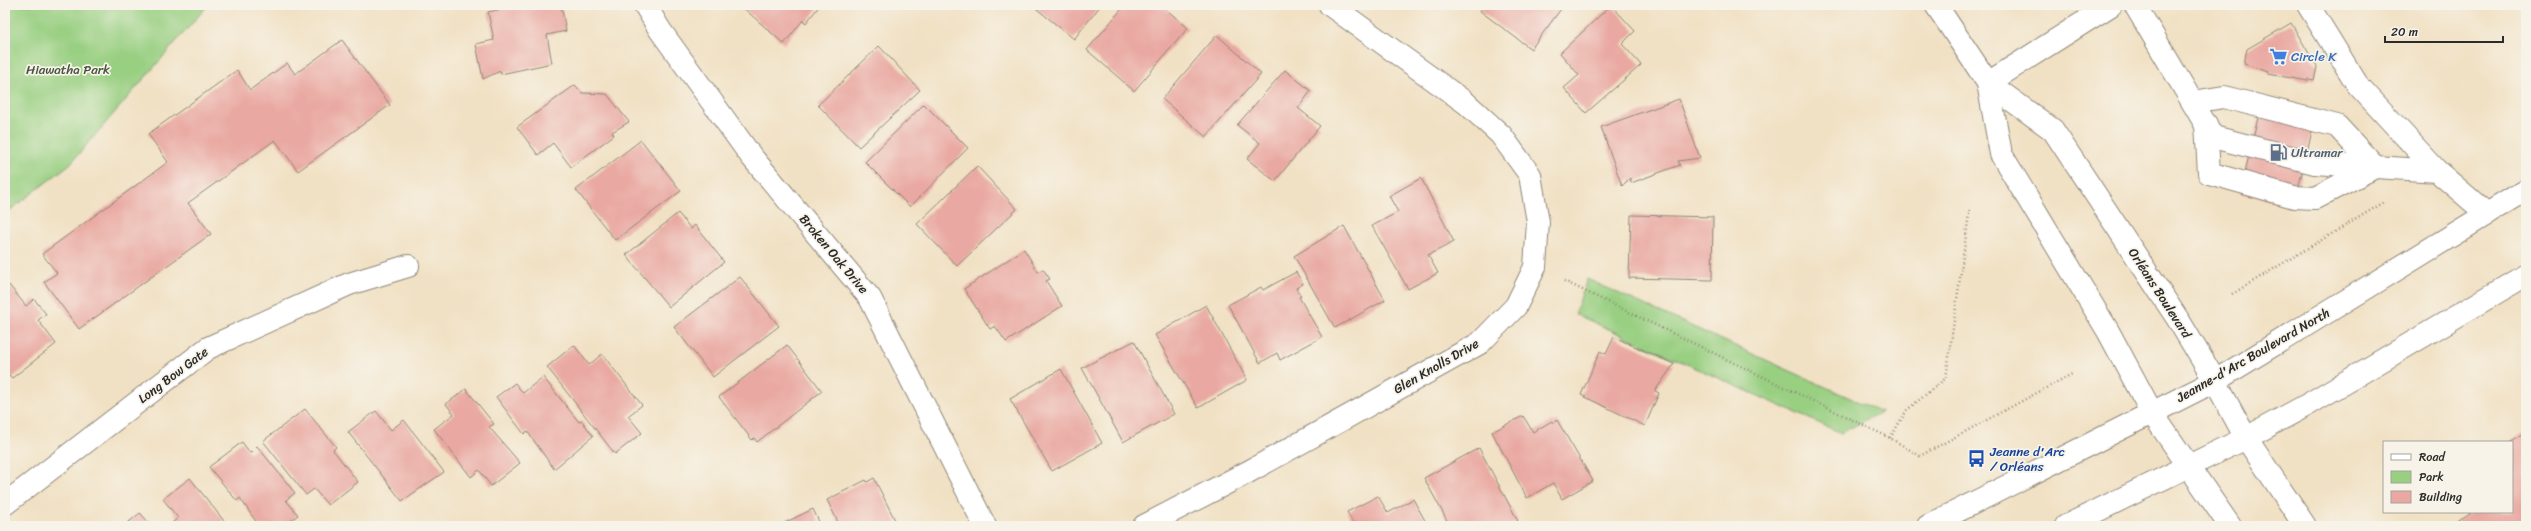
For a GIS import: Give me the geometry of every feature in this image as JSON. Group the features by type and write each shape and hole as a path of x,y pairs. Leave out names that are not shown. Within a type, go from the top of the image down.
{"street":[{"name":"Broken Oak Drive","path":"645,5 660,30 751,156 870,298 985,526"},
{"name":"Glen Knolls Drive","path":"1144,526 1248,472 1480,343 1516,306 1535,268 1538,222 1530,175 1501,135 1466,103 1330,5"},
{"name":"Orléans Boulevard","path":"1936,5 1988,83 2053,130 2179,321 2215,380 2246,438 2305,526"},
{"path":"1988,83 2111,5"},
{"path":"2135,5 2213,137 2308,161 2437,171"},
{"path":"2308,5 2357,84 2437,171 2487,214"},
{"name":"Orléans Boulevard","path":"1988,83 2001,154 2108,331 2152,413 2230,526"},
{"path":"2193,102 2224,97 2337,126 2375,167"},
{"path":"2206,124 2209,173 2294,197 2315,198 2375,167"},
{"name":"Jeanne-d'Arc Boulevard North","path":"1928,526 2215,380 2526,190"},
{"name":"Long Bow Gate","path":"5,504 208,348 349,284 408,266"},
{"path":"2066,526 2246,438 2307,405 2526,275"}],"path":[{"path":"2232,294 2389,199"},
{"path":"1890,438 1907,410 1946,378 1970,207"},
{"path":"1535,268 1890,438 1920,456 2072,374"}],"green space":[{"name":"Hiawatha Park","path":"5,5 208,5 70,164 5,214"},
{"path":"1587,279 1881,412 1841,433 1575,314"}],"building":[{"path":"522,5 561,5 566,31 547,35 552,63 501,74 500,71 483,79 476,44 494,40 488,12"},
{"path":"740,5 820,5 806,23 803,20 784,44"},
{"path":"1032,5 1101,5 1074,39"},
{"path":"1125,5 1161,5 1188,28 1134,91 1087,50"},
{"path":"1484,5 1564,5 1531,49 1480,11"},
{"path":"1611,5 1635,31 1622,44 1641,65 1586,113 1564,88 1579,75 1560,53"},
{"name":"Circle K","path":"2291,23 2317,67 2314,80 2309,79 2308,81 2268,74 2268,72 2244,64 2247,49"},
{"path":"1217,35 1261,74 1206,137 1162,99"},
{"path":"342,40 390,105 298,171 275,140 188,203 211,234 79,329 44,282 57,273 42,254 168,162 148,134 237,70 250,90 287,63 295,74"},
{"path":"879,46 920,90 859,147 818,105"},
{"path":"1285,70 1311,91 1298,108 1320,126 1275,181 1247,159 1260,143 1237,125"},
{"path":"575,85 582,93 607,94 629,122 612,132 614,135 571,167 553,143 538,155 517,127"},
{"name":"Ultramar","path":"2263,97 2317,110 2294,206 2240,193"},
{"path":"1679,99 1700,158 1678,161 1680,165 1631,183 1630,178 1622,186 1601,127"},
{"path":"924,104 968,148 910,207 865,162"},
{"path":"641,140 681,191 615,240 576,190"},
{"path":"977,166 1017,209 957,266 917,224"},
{"path":"1421,178 1454,242 1428,255 1438,273 1408,289 1372,226 1398,212 1389,196"},
{"path":"678,213 691,229 695,225 724,262 669,307 626,255"},
{"path":"1631,215 1713,217 1712,280 1629,278"},
{"path":"1344,226 1385,300 1335,328 1294,256"},
{"path":"1024,249 1038,272 1043,269 1050,279 1046,281 1062,306 1006,342 995,326 990,329 964,289"},
{"path":"1296,272 1303,284 1296,288 1301,296 1299,297 1322,337 1280,360 1277,353 1260,363 1228,305 1261,287 1263,290"},
{"path":"740,277 779,326 713,377 674,327"},
{"path":"9,285 26,306 34,299 46,314 38,320 56,344 12,378 5,371 5,289"},
{"path":"1206,305 1247,380 1198,408 1155,335"},
{"path":"1614,337 1674,364 1655,391 1659,393 1645,426 1581,395 1600,351 1606,354"},
{"path":"1134,341 1174,414 1123,442 1082,368"},
{"path":"574,345 589,365 602,354 642,405 628,416 642,433 615,454 547,367"},
{"path":"787,345 822,391 757,442 754,438 752,440 719,397"},
{"path":"1061,369 1102,443 1052,471 1010,399"},
{"path":"543,377 579,422 582,421 593,436 554,469 527,431 524,434 496,397 515,383 523,393"},
{"path":"466,389 494,424 489,427 520,463 491,486 479,470 471,477 434,429 454,414 446,404"},
{"path":"305,409 336,447 333,450 358,482 328,505 314,489 306,495 263,441"},
{"path":"376,411 391,430 404,420 444,472 402,501 348,432"},
{"path":"1523,416 1533,432 1552,421 1553,423 1557,420 1593,481 1562,499 1553,483 1527,498 1492,432"},
{"path":"2526,431 2526,526 2460,526 2457,521 2470,513 2513,513 2513,441 2511,441"},
{"path":"242,442 250,453 257,446 295,493 286,500 298,515 284,526 259,526 240,498 237,501 209,467"},
{"path":"1479,448 1518,521 1508,526 1450,526 1424,478"},
{"path":"190,478 228,526 168,526 178,518 163,499"},
{"path":"874,478 898,526 840,526 827,500 866,480 867,482"},
{"path":"1378,496 1388,513 1413,499 1428,526 1355,526 1347,512"},
{"path":"813,509 821,526 778,526"},
{"path":"140,513 152,526 124,526"}],"place":[{"name":"Circle K","path":"2278,56"},
{"name":"Ultramar","path":"2278,152"},
{"name":"Jeanne d'Arc / Orléans","path":"1977,458"}]}
